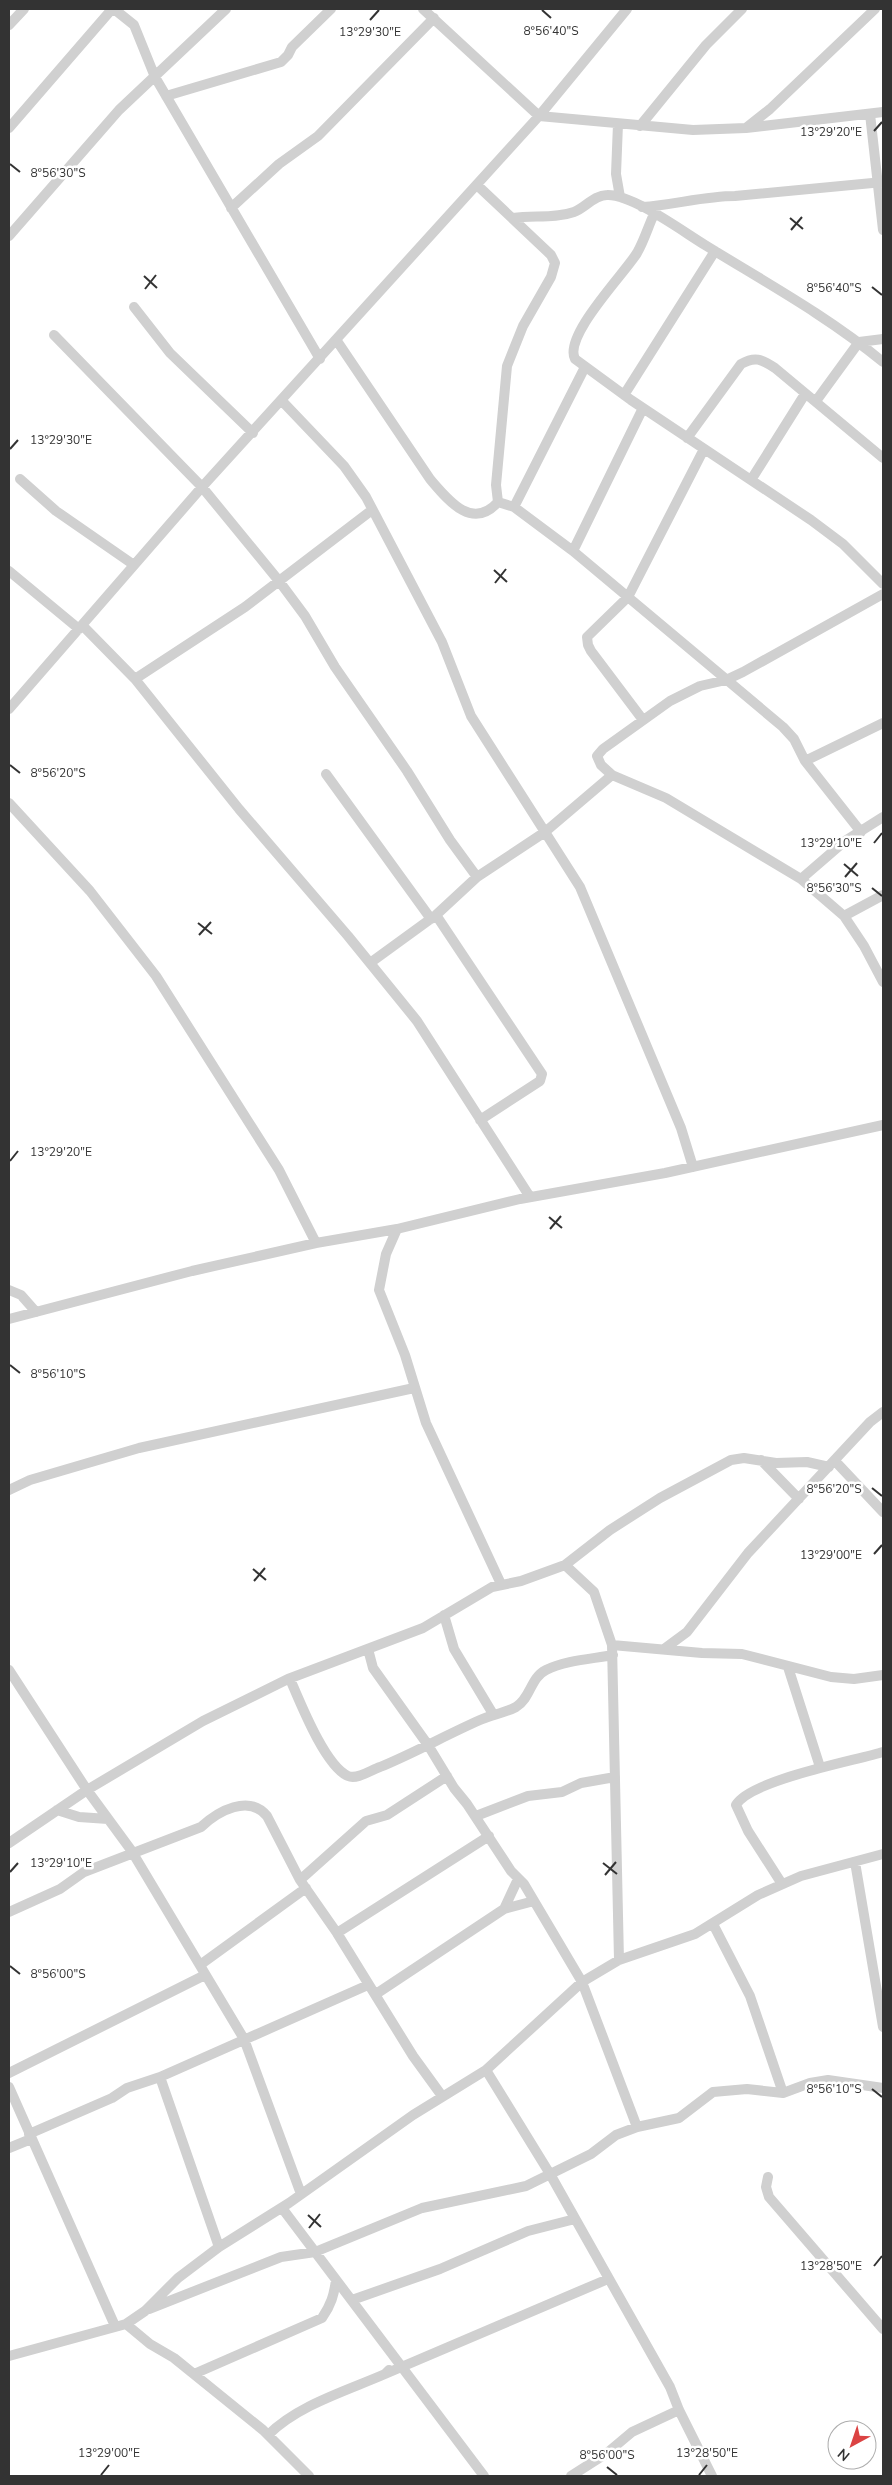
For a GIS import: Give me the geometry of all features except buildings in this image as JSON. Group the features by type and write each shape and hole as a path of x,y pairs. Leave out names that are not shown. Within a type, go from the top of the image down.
{"street":[{"path":"9,25 24,9"},
{"path":"9,128 113,9 134,25 155,77 320,359"},
{"path":"9,236 102,129 226,9"},
{"path":"166,96 281,62 288,55 292,47 331,9"},
{"path":"423,9 539,116 693,130 746,128 883,112"},
{"path":"9,709 202,487 337,341 539,116 627,9"},
{"path":"640,126 706,45 742,9"},
{"path":"746,128 770,109 875,9"},
{"path":"231,208 279,164 318,136 434,18"},
{"path":"870,114 880,182 883,230"},
{"path":"618,124 616,174 620,197"},
{"path":"642,207 676,205 714,196 735,196 880,182"},
{"path":"337,341 430,479 446,498 456,507 469,514 480,514 491,510 498,502 496,485 507,366 523,326 551,277 555,263 551,255 514,218 477,185"},
{"path":"514,218 559,216 576,211 598,196 620,197 654,214 859,342 883,362"},
{"path":"654,214 635,255 576,337 573,354 585,367 624,395 843,544 883,584"},
{"path":"624,395 715,252"},
{"path":"134,307 170,353 253,433"},
{"path":"54,336 202,487 279,581 305,616 341,675 407,771 450,840 478,877"},
{"path":"816,401 859,342 883,339"},
{"path":"687,438 741,364 751,358 760,359 768,363 883,458"},
{"path":"514,506 585,367"},
{"path":"751,480 805,394"},
{"path":"282,401 355,479 442,642 471,716 580,887 681,1128 694,1167"},
{"path":"573,551 643,408"},
{"path":"643,720 588,645 588,637 628,597 704,449"},
{"path":"20,479 56,511 134,565"},
{"path":"498,502 514,506 573,551 783,727 794,740 805,761 861,832"},
{"path":"135,679 245,607 372,510"},
{"path":"9,570 81,627 135,679 239,809 417,1021 530,1197"},
{"path":"883,594 726,680 700,686 670,701 596,756 600,765 612,775 666,798 801,879 844,916 864,946 883,982"},
{"path":"805,761 883,723"},
{"path":"326,774 434,917 542,1074 540,1081 480,1120"},
{"path":"370,963 434,917 478,877 545,832 612,775"},
{"path":"9,803 90,891 156,976 279,1170 316,1243"},
{"path":"801,879 845,841 883,817"},
{"path":"844,916 883,895"},
{"path":"9,1319 192,1271 316,1243 397,1229 530,1197 694,1167 883,1125"},
{"path":"397,1229 386,1254 379,1290 405,1355 426,1423 502,1584"},
{"path":"9,1290 21,1296 36,1312"},
{"path":"9,1490 30,1480 139,1448 414,1388"},
{"path":"664,1649 687,1632 748,1553 870,1422 883,1412"},
{"path":"9,1843 87,1790 181,1732 290,1679 423,1628 492,1587 521,1581 565,1565 610,1530 660,1498 731,1460 744,1458 776,1463 806,1462 832,1464 883,1512"},
{"path":"760,1459 799,1500"},
{"path":"565,1565 594,1592 613,1650 619,1960"},
{"path":"444,1615 454,1649 493,1714"},
{"path":"290,1679 316,1735 334,1765 346,1775 357,1776 493,1714 520,1704 526,1698 537,1677 544,1671 613,1650 664,1649 702,1653 742,1654 771,1660 810,1673 854,1679 883,1675"},
{"path":"368,1650 373,1668 428,1744 447,1776 534,1901 582,1982 637,2127"},
{"path":"788,1667 820,1767"},
{"path":"9,1670 87,1790 133,1854 244,2039 301,2194"},
{"path":"782,1884 748,1831 736,1805 745,1795 764,1787 820,1767 883,1752"},
{"path":"200,1965 303,1884 366,1821 387,1815 447,1776"},
{"path":"476,1816 528,1796 562,1792 581,1783 615,1777"},
{"path":"9,1912 60,1889 84,1872 201,1827 216,1814 243,1805 253,1805 261,1809 267,1816 303,1884 337,1933 413,2056 442,2096"},
{"path":"57,1810 79,1817 108,1819"},
{"path":"337,1933 489,1836"},
{"path":"9,2356 126,2324 145,2311 178,2278 219,2247 282,2208 442,2096 486,2070 582,1982 619,1960 695,1934 758,1895 801,1876 883,1854"},
{"path":"855,1862 883,2027"},
{"path":"504,1909 518,1879"},
{"path":"376,1994 504,1909 534,1901"},
{"path":"713,1924 750,1996 784,2093"},
{"path":"9,2072 205,1975"},
{"path":"9,2148 30,2136 112,2098 127,2088 160,2077 368,1985"},
{"path":"486,2070 550,2174 670,2387 679,2410 712,2476"},
{"path":"160,2077 219,2247"},
{"path":"145,2311 281,2257 315,2252 422,2208 526,2186 591,2154 616,2135 637,2127 679,2118 713,2092 747,2089 784,2093 810,2083 828,2080 883,2088"},
{"path":"9,2088 115,2326"},
{"path":"768,2177 766,2187 769,2197 883,2329"},
{"path":"282,2208 484,2476"},
{"path":"352,2300 440,2269 528,2231 575,2219"},
{"path":"268,2435 282,2420 296,2411 385,2374 400,2363 608,2279"},
{"path":"194,2374 322,2318 334,2296 336,2280"},
{"path":"126,2324 194,2374 268,2435 309,2476"},
{"path":"571,2476 607,2452 632,2432 679,2410"}]}
